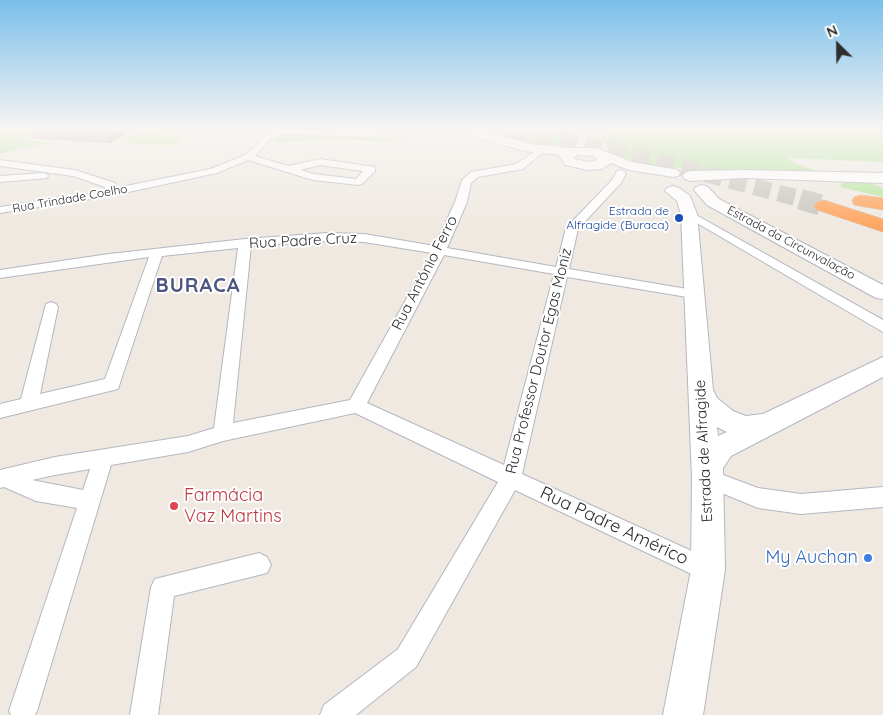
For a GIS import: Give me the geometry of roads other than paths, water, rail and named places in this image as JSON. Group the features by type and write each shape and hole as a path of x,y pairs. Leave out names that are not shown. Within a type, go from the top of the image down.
{"highway":[{"path":"861,201 883,209"},
{"path":"833,203 861,201 883,204"},
{"path":"833,203 883,226"},
{"path":"833,203 883,238"}],"street":[{"name":"Rua Trindade Coelho","path":"0,210 110,193 213,171 235,162"},
{"path":"266,162 313,177 358,182 371,169 323,162"},
{"path":"289,169 318,162"},
{"name":"Rua António Ferro","path":"356,406 439,252 461,202 466,182 475,174 519,167 523,162"},
{"path":"588,162 621,173 670,184 690,176 745,174 883,178"},
{"path":"620,162 691,193 703,188 780,176"},
{"path":"0,163 75,173 111,185 110,193"},
{"path":"0,179 75,173"},
{"name":"Rua Professor Doutor Egas Moniz","path":"334,715 407,658 511,478 572,228 617,181 621,173"},
{"name":"Estrada da Circunvalação","path":"690,176 702,182 706,196 713,202 883,293"},
{"name":"Estrada de Alfragide","path":"670,184 684,199 689,214 707,478 708,570 683,715"},
{"path":"689,214 883,328"},
{"name":"Rua Padre Cruz","path":"0,274 245,243 326,237 364,238 693,294"},
{"path":"223,432 245,243"},
{"path":"0,410 112,384 157,253"},
{"path":"29,404 51,307"},
{"path":"883,366 721,448 709,465 707,478 758,498 801,504 883,497"},
{"path":"701,389 704,400 715,412 732,423 745,427 771,423"},
{"path":"3,478 55,466 188,444 223,432 356,406"},
{"name":"Rua Padre Américo","path":"356,406 708,570"},
{"path":"23,711 103,459"},
{"path":"3,478 36,492 90,501"},
{"path":"144,715 163,587 259,565"}],"tunnel":[{"path":"663,162 805,200"},
{"path":"800,199 824,206"}],"place":[{"name":"Estrada de Alfragide (Buraca)","path":"679,218"},
{"name":"Farmácia Vaz Martins","path":"174,506"},
{"name":"My Auchan","path":"868,558"}],"district":[{"name":"BURACA","path":"198,286"}]}
